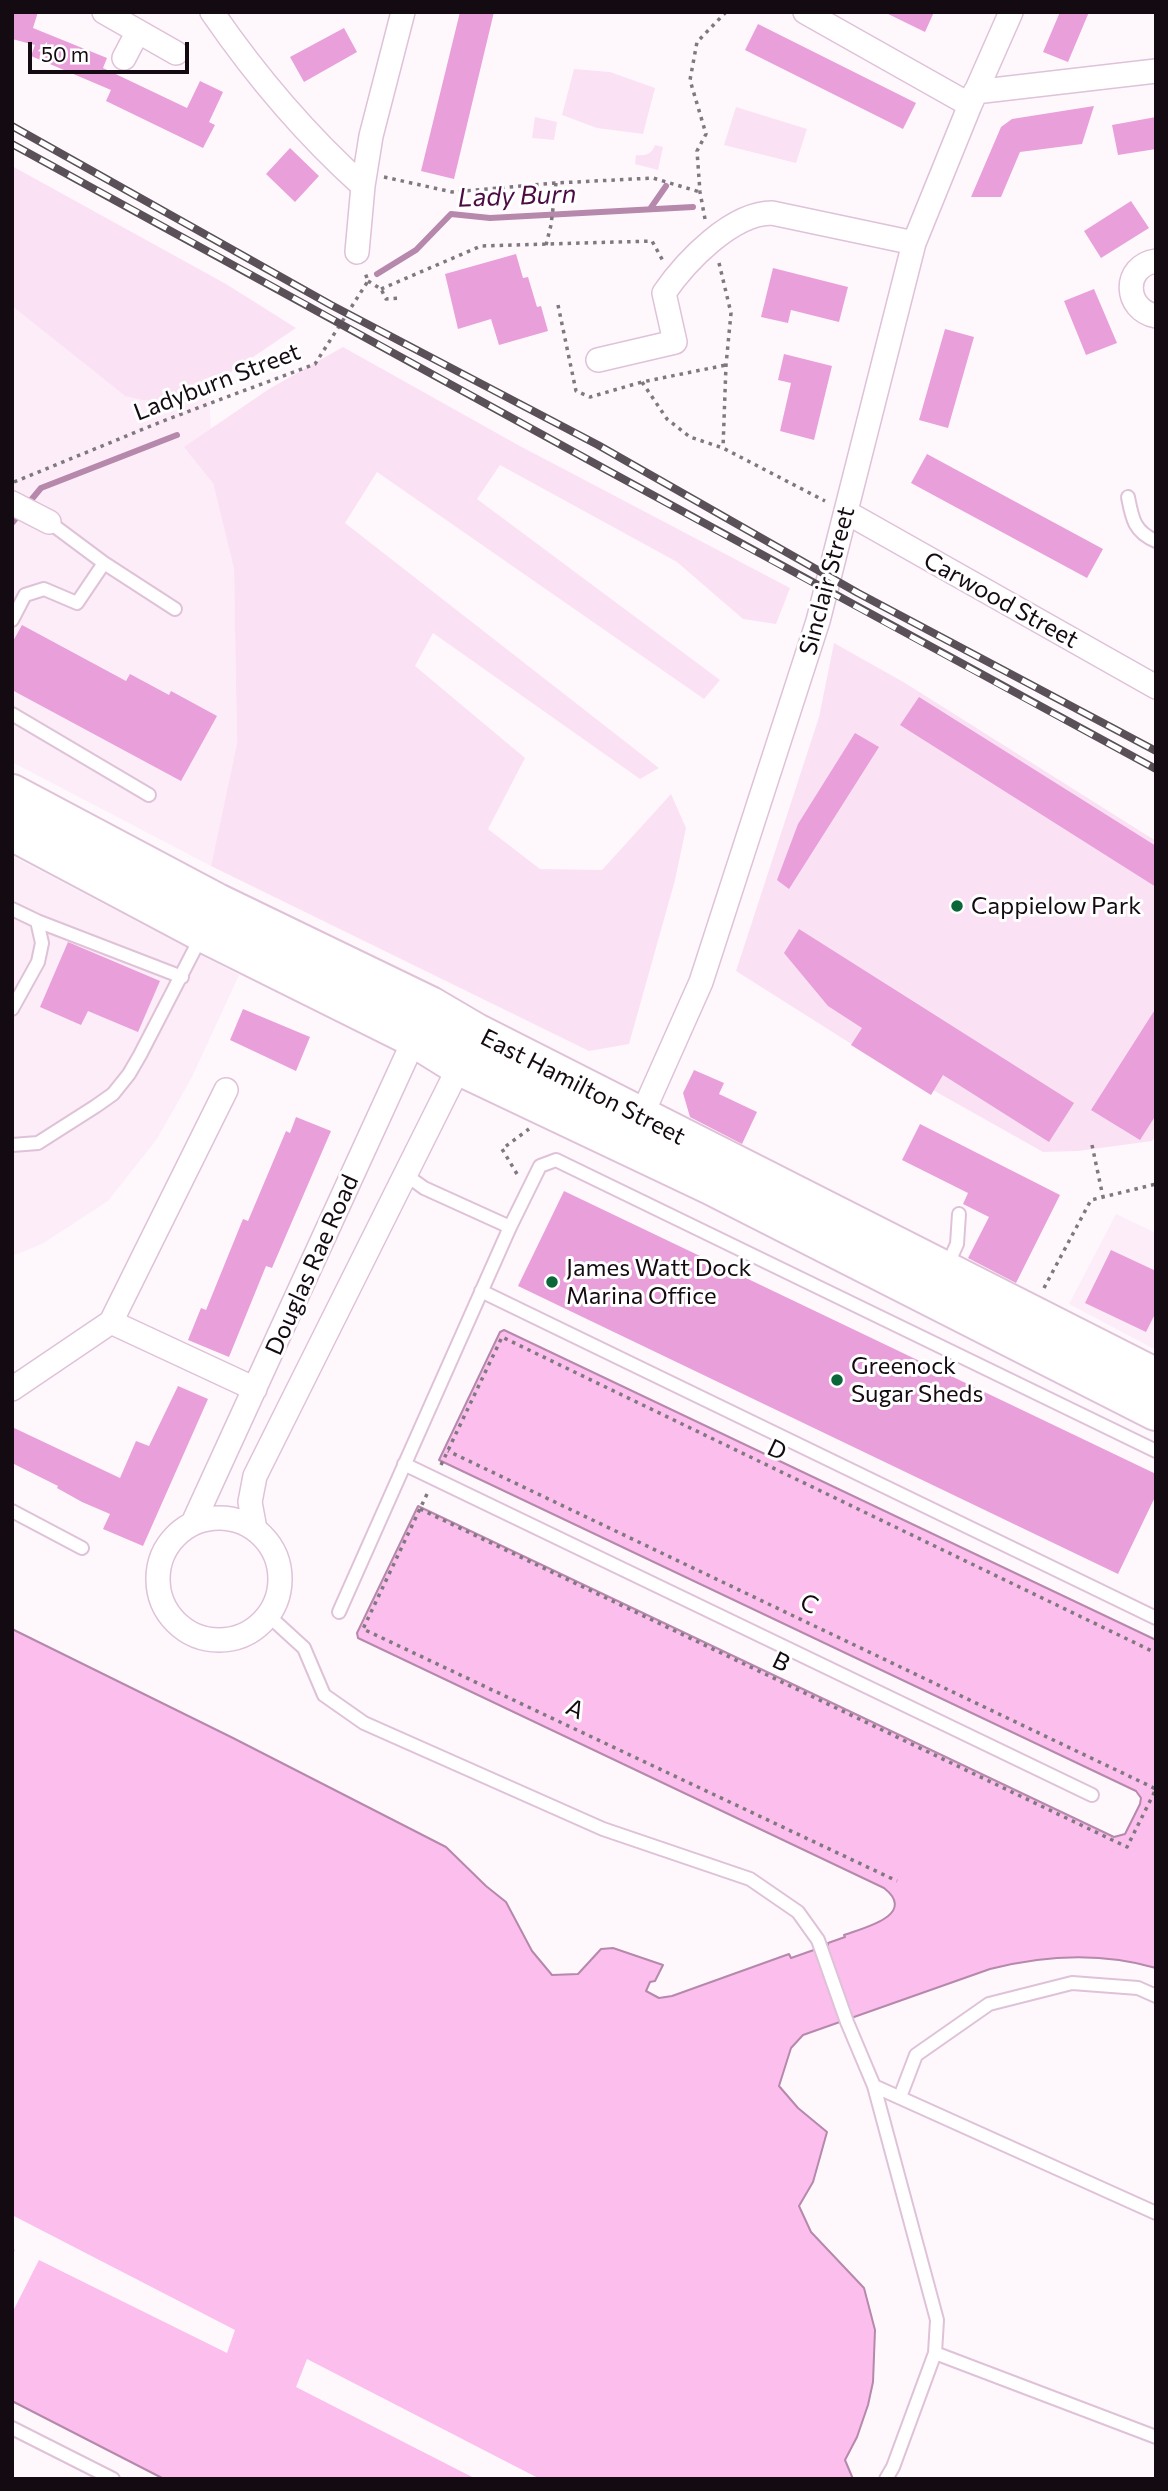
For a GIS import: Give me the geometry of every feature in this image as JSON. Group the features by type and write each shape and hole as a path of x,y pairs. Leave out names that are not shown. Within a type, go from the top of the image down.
{"highway":[{"name":"East Hamilton Street","path":"12,794 210,918"},
{"name":"East Hamilton Street","path":"12,831 210,918 423,1022 468,1050 635,1131 945,1269 1030,1314 1082,1357 1156,1411"},
{"name":"East Hamilton Street","path":"635,1131 711,1185 1082,1357 1156,1378"}],"street":[{"path":"104,12 176,53"},
{"path":"212,12 261,80 324,151 364,179"},
{"path":"357,251 364,179 384,81 403,12"},
{"path":"805,12 972,98 1156,71"},
{"name":"Sinclair Street","path":"635,1131 701,982 818,621 914,243 972,98 1012,12"},
{"path":"124,58 137,33"},
{"path":"598,360 675,342 664,293 677,274 731,227 757,213 772,213 914,243"},
{"path":"1156,261 1142,266 1136,272 1130,289 1137,306 1144,313 1156,316"},
{"path":"12,503 49,522"},
{"name":"Carwood Street","path":"846,512 1156,687"},
{"name":"Douglas Rae Road","path":"193,1523 423,1022"},
{"name":"Douglas Rae Road","path":"255,1528 250,1502 255,1476 468,1050"},
{"path":"12,1389 110,1322 226,1090"},
{"path":"110,1322 255,1390"},
{"path":"225,1517 255,1528 272,1546 280,1569 279,1594 269,1616 248,1634 221,1641 193,1636 171,1618 158,1593 159,1565 171,1540 193,1523 225,1517"}],"lane":[{"path":"1128,496 1133,522 1138,531 1156,541"},
{"path":"49,522 104,563 175,609"},
{"path":"12,620 25,595 44,589 77,603 104,563"},
{"path":"12,714 149,795"},
{"path":"12,909 182,976"},
{"path":"12,1144 38,1143 113,1094 129,1074 210,918"},
{"path":"12,1009 38,961 43,943 37,921"},
{"path":"339,1612 510,1227 540,1166 556,1160 1156,1451"},
{"path":"406,1175 424,1188 510,1227"},
{"path":"945,1269 957,1244 960,1222 958,1214"},
{"path":"481,1291 1156,1618"},
{"path":"404,1464 1092,1795"},
{"path":"12,1511 82,1548"},
{"path":"269,1616 304,1648 324,1695 363,1723 603,1829 750,1878 798,1912 818,1940 847,2022 874,2086 937,2320 935,2353 893,2467 886,2479"},
{"path":"900,2097 916,2055 989,2004 1072,1983 1138,1988 1156,1996"},
{"path":"874,2086 1156,2213"},
{"path":"935,2353 1156,2437"},
{"path":"12,2428 113,2479"}],"path":[{"path":"364,179 452,192 653,178 700,192"},
{"path":"546,244 556,183"},
{"path":"381,289 481,246 652,241 668,270 677,274"},
{"path":"357,251 368,281 381,289 386,299 402,298"},
{"name":"Ladyburn Street","path":"12,483 315,363 368,281"},
{"path":"726,365 642,382 667,419 691,437 723,448 846,512"},
{"path":"527,1133 502,1149 528,1191"},
{"path":"1092,1145 1103,1197"},
{"path":"1030,1314 1091,1200 1156,1184"},
{"name":"D","path":"446,1456 502,1337 1156,1653"},
{"name":"C","path":"448,1451 1156,1789"},
{"name":"A","path":"423,1503 363,1629 897,1881"},
{"name":"B","path":"420,1509 1127,1847 1156,1789"}],"shaded area":[{"path":"574,69 610,72 655,88 643,134 597,128 562,115"},
{"path":"736,107 807,129 796,163 724,145"},
{"path":"535,117 557,122 554,140 532,138"},
{"path":"655,145 663,147 658,170 635,164 636,155 648,154"},
{"path":"12,166 226,284 296,328 188,401 143,400 125,396 12,306"},
{"path":"12,306 125,396 209,386 213,483 234,569 237,743 211,866 12,762"},
{"path":"343,347 518,445 790,588 776,624 743,619 677,562 500,465 477,499 720,680 704,699 377,472 345,523 659,768 640,779 433,633 415,666 525,758 488,829 540,869 602,870 671,794 686,828 675,880 629,1044 589,1051 211,866 237,743 234,569 213,483 184,447 269,389"},
{"name":"Cappielow Park","path":"834,643 905,683 1156,841 1156,1135 1152,1141 1078,1151 1043,1152 853,1045 736,971 819,717"},
{"path":"12,856 239,975 192,1077 157,1139 108,1201 42,1244 12,1256"},
{"path":"1116,1214 1156,1233 1156,1350 1069,1304"},
{"path":"504,1330 1156,1640 1156,1968 1115,1959 1073,1957 1011,1964 803,2035 791,2048 779,2086 798,2108 827,2132 813,2182 799,2206 811,2232 864,2288 875,2330 873,2382 868,2405 857,2437 845,2460 853,2479 164,2479 12,2401 12,1629 446,1847 506,1902 532,1951 552,1975 578,1974 601,1949 613,1948 663,1965 646,1991 659,1998 672,1996 789,1954 791,1958 828,1945 845,1937 844,1935 884,1919 895,1906 893,1897 884,1888 358,1638 357,1633 418,1506 1114,1837 1125,1834 1140,1804 1141,1798 1136,1791 439,1460 500,1332"}],"pier":[{"path":"12,2215 235,2330 227,2353 39,2260 12,2313 12,2256 15,2250 12,2248"},
{"path":"307,2359 540,2479 476,2479 296,2387"}],"building":[{"path":"12,12 38,12 33,28 107,58 103,68 187,108 200,81 223,92 209,122 215,125 203,148 106,101 111,90 31,56 35,45 12,39"},
{"path":"460,12 494,12 454,179 421,171"},
{"path":"884,12 934,12 925,32"},
{"path":"1060,12 1089,12 1068,62 1043,52"},
{"path":"758,24 916,103 903,129 745,50"},
{"path":"344,28 357,52 304,82 290,57"},
{"path":"1094,106 1082,144 1020,152 1001,197 971,197 1001,127 1012,119"},
{"path":"1156,117 1156,149 1118,155 1112,125"},
{"path":"290,148 319,176 295,202 266,174"},
{"path":"1131,201 1149,228 1101,258 1084,231"},
{"path":"516,254 523,278 528,277 537,307 541,306 548,331 499,345 491,319 458,329 445,274"},
{"path":"773,268 848,287 839,322 791,310 788,323 761,317"},
{"path":"1094,289 1117,343 1086,355 1064,301"},
{"path":"945,329 974,337 948,428 919,420"},
{"path":"784,354 832,366 814,440 780,431 791,383 778,380"},
{"path":"927,454 1103,549 1087,578 911,483"},
{"path":"22,625 126,681 130,674 169,695 171,691 217,716 181,781 12,690 12,643"},
{"path":"919,697 1156,846 1156,887 900,725"},
{"path":"855,733 879,747 789,889 777,880 798,824"},
{"path":"799,929 1074,1103 1049,1142 943,1075 931,1095 851,1045 862,1028 828,1006 784,953"},
{"path":"68,942 160,981 138,1032 88,1011 81,1025 40,1007"},
{"path":"1156,1008 1156,1115 1140,1140 1091,1110"},
{"path":"243,1009 310,1037 296,1071 230,1040"},
{"path":"694,1070 724,1083 719,1094 757,1112 742,1144 690,1117 683,1093"},
{"path":"296,1117 331,1131 272,1268 266,1266 229,1357 188,1340 201,1308 206,1310 243,1219 248,1221 286,1131 290,1133"},
{"path":"920,1124 1060,1195 1016,1283 968,1258 989,1217 963,1204 968,1193 902,1160"},
{"name":"Greenock Sugar Sheds","path":"564,1191 1156,1474 1156,1495 1118,1574 518,1286"},
{"path":"1111,1250 1156,1271 1156,1312 1146,1332 1085,1303"},
{"path":"178,1386 208,1399 143,1546 103,1529 110,1514 82,1502 57,1488 58,1486 12,1463 12,1427 120,1478 136,1441 149,1446"}],"waterway":[{"name":"Lady Burn","path":"650,209 666,186"},
{"name":"Lady Burn","path":"377,274 416,250 451,214 490,218 693,207"},
{"name":"Lady Burn","path":"12,523 41,488 177,435"}],"railway":[{"path":"12,126 331,305 598,445 858,593 1156,751"},
{"path":"12,144 1156,769"}],"place":[{"name":"Cappielow Park","path":"957,906"},
{"name":"James Watt Dock Marina Office","path":"552,1282"},
{"name":"Greenock Sugar Sheds","path":"837,1380"}]}
